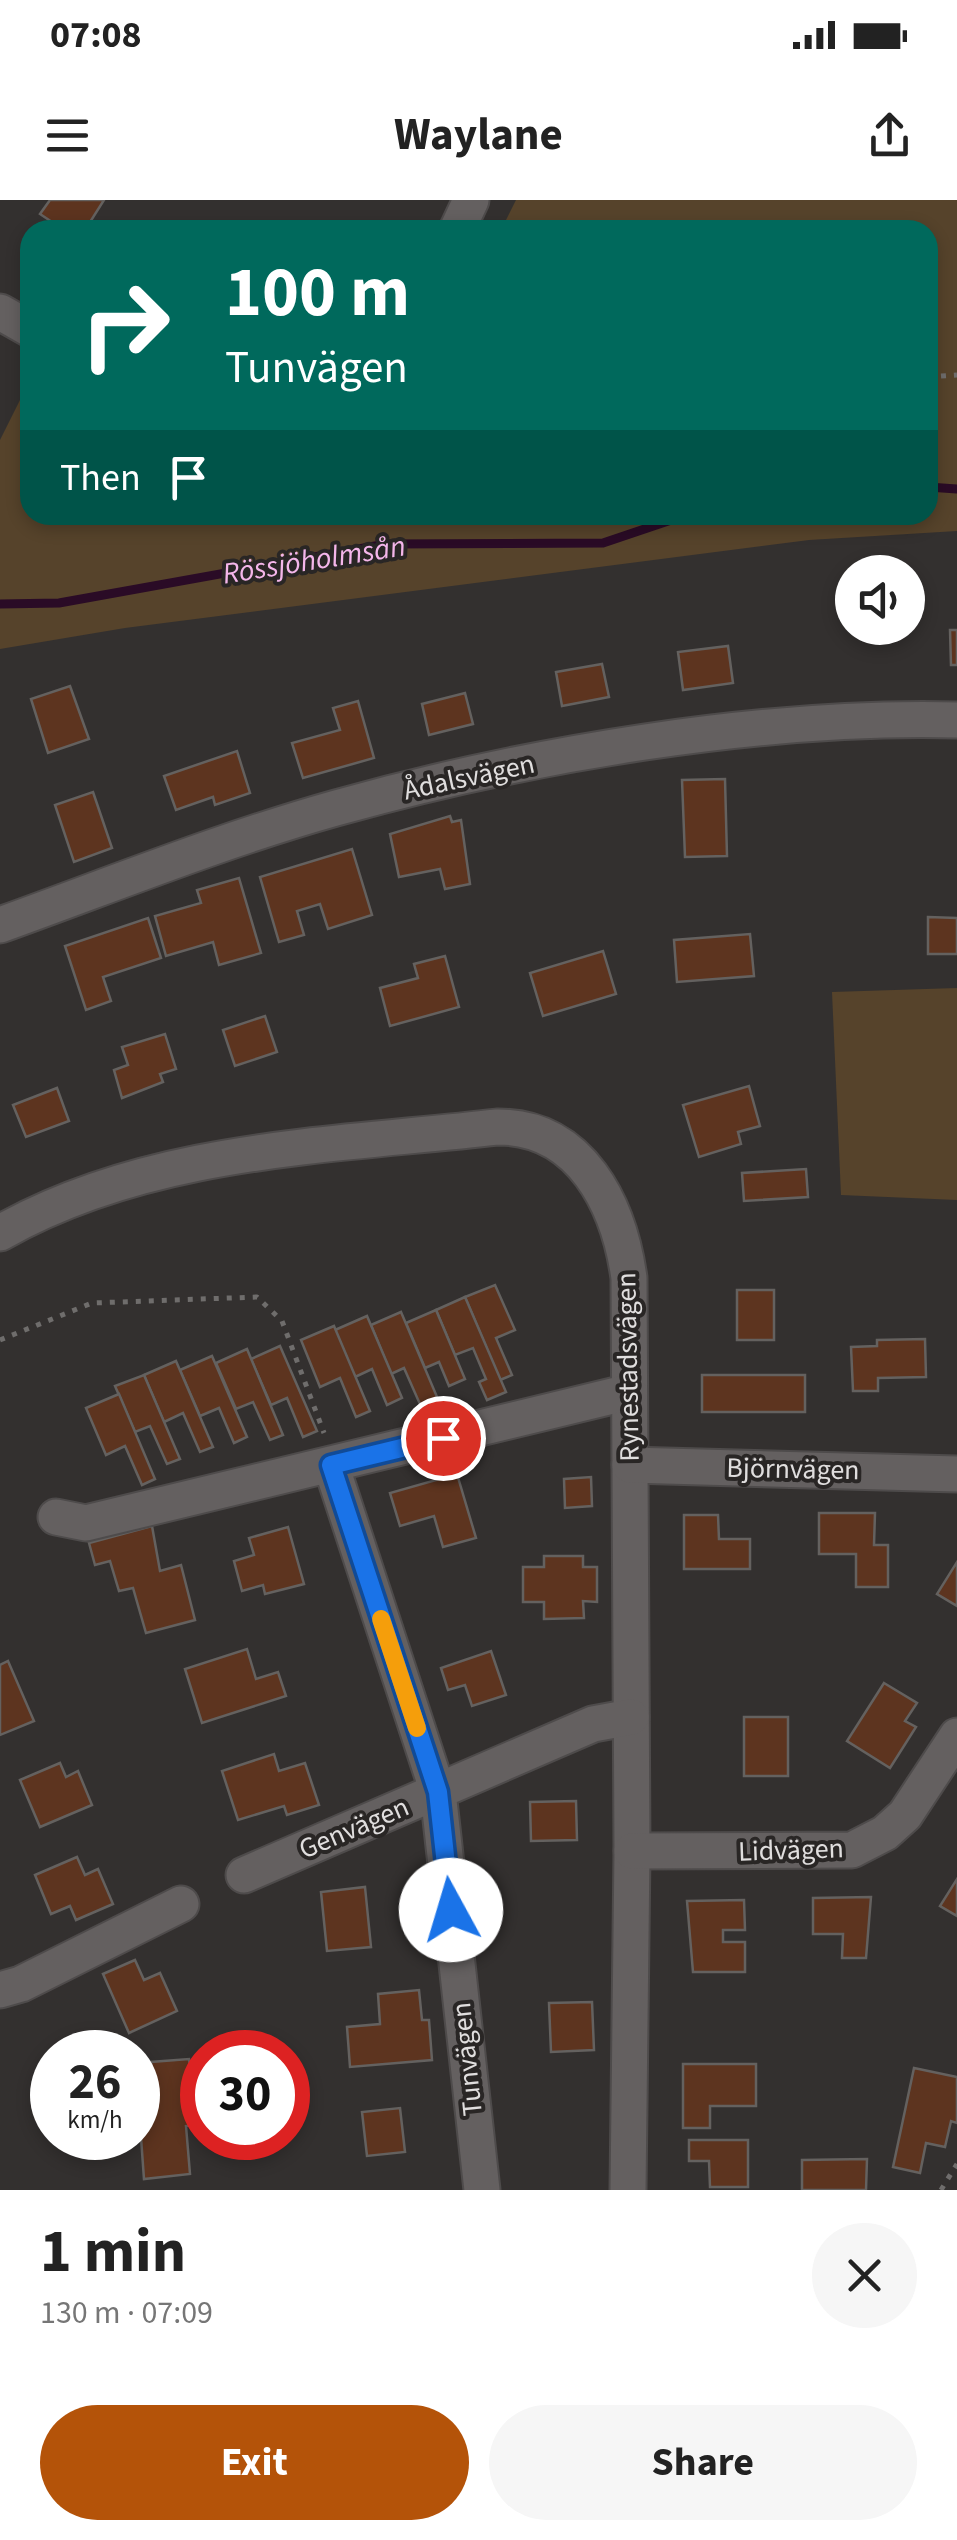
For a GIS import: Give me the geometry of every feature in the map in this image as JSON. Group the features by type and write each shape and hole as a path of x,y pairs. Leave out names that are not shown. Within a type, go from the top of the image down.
{"street":[{"name":"Ådalsvägen","path":"0,926 333,809 466,774 708,736 824,724 957,720"},
{"name":"Rynestadsvägen","path":"0,1233 86,1192 202,1161 497,1127 544,1134 577,1158 600,1188 618,1224 629,1278 632,1851 628,2190"},
{"path":"56,1517 86,1523 629,1392"},
{"name":"Tunvägen","path":"331,1465 438,1792 482,2190"},
{"name":"Björnvägen","path":"630,1465 957,1474"},
{"name":"Genvägen","path":"244,1875 593,1724 631,1717"},
{"name":"Lidvägen","path":"632,1851 852,1850 885,1833 905,1815 957,1736"},
{"path":"0,1990 22,1984 181,1904"}],"path":[{"path":"0,1340 92,1303 257,1297 282,1321 324,1430 331,1465"},
{"path":"941,2190 957,2164"}],"shaded area":[{"path":"516,200 957,200 957,531 809,540 125,628 0,649 0,440 20,400 20,525 938,525 938,220 506,220"},
{"path":"957,988 957,1200 841,1195 832,992"}],"building":[{"path":"50,200 104,200 91,220 49,220 40,214"},
{"path":"950,630 957,630 957,665 951,665"},
{"path":"728,646 733,683 683,690 678,652"},
{"path":"602,664 609,697 562,706 556,672"},
{"path":"70,686 89,739 48,753 31,699"},
{"path":"465,693 473,724 429,735 422,704"},
{"path":"358,701 374,758 303,778 292,743 340,730 333,708"},
{"path":"237,751 250,793 215,805 213,797 176,810 164,776"},
{"path":"725,779 727,856 685,857 682,780"},
{"path":"93,792 112,848 74,862 55,805"},
{"path":"450,816 452,822 461,820 470,884 445,889 440,869 399,877 390,834"},
{"path":"352,849 372,915 328,929 320,904 297,911 304,935 279,942 260,877"},
{"path":"239,878 261,953 219,965 213,942 166,956 155,916 201,903 197,890"},
{"path":"928,917 957,918 957,954 928,954"},
{"path":"148,918 161,958 103,977 111,1001 86,1010 65,946"},
{"path":"750,934 754,976 677,982 674,940"},
{"path":"603,951 616,994 543,1016 530,973"},
{"path":"445,956 459,1007 390,1026 380,988 418,978 414,964"},
{"path":"265,1016 277,1052 235,1066 223,1030"},
{"path":"165,1034 176,1069 160,1074 163,1082 122,1098 114,1070 128,1065 122,1047"},
{"path":"749,1086 760,1126 738,1132 741,1144 699,1157 683,1105"},
{"path":"57,1088 69,1121 26,1137 13,1105"},
{"path":"806,1169 808,1197 744,1201 742,1173"},
{"path":"495,1285 515,1330 496,1338 512,1375 500,1380 465,1297"},
{"path":"737,1290 774,1290 774,1340 737,1340"},
{"path":"465,1297 506,1392 487,1400 479,1382 486,1379 473,1348 455,1355 436,1310"},
{"path":"436,1310 465,1379 449,1386 439,1362 425,1368 406,1323"},
{"path":"401,1312 440,1404 423,1411 404,1368 391,1374 371,1325"},
{"path":"367,1316 402,1398 387,1405 372,1369 355,1377 335,1330"},
{"path":"334,1326 370,1411 356,1417 340,1378 320,1387 301,1340"},
{"path":"925,1339 926,1377 878,1378 878,1391 853,1391 851,1347 877,1346 877,1340"},
{"path":"280,1346 317,1431 303,1437 287,1398 271,1405 251,1359"},
{"path":"247,1349 283,1435 270,1440 253,1402 236,1409 216,1363"},
{"path":"212,1356 247,1437 234,1443 219,1408 200,1416 180,1370"},
{"path":"176,1361 213,1447 200,1452 183,1413 164,1422 144,1375"},
{"path":"144,1375 180,1459 167,1464 150,1426 135,1432 115,1386"},
{"path":"702,1375 805,1375 805,1412 702,1412"},
{"path":"119,1394 155,1479 142,1485 125,1446 106,1455 86,1408"},
{"path":"457,1474 476,1538 443,1547 434,1516 400,1526 390,1493"},
{"path":"591,1477 592,1506 565,1508 564,1479"},
{"path":"819,1513 875,1513 874,1545 888,1545 888,1587 856,1587 856,1554 819,1554"},
{"path":"684,1515 718,1515 719,1539 750,1539 750,1569 684,1569"},
{"path":"152,1526 160,1571 181,1565 195,1620 146,1633 133,1588 119,1591 110,1561 95,1565 89,1543"},
{"path":"288,1527 304,1584 265,1594 263,1585 242,1591 234,1561 254,1555 249,1538"},
{"path":"544,1556 583,1556 583,1567 597,1567 597,1602 583,1601 584,1618 544,1619 544,1602 523,1602 523,1567 544,1567"},
{"path":"957,1562 957,1606 937,1594"},
{"path":"247,1649 256,1679 278,1672 286,1696 202,1723 185,1669"},
{"path":"491,1651 506,1695 472,1706 465,1685 448,1690 441,1668"},
{"path":"8,1661 34,1721 0,1735 0,1665"},
{"path":"884,1683 917,1703 905,1721 916,1727 890,1768 847,1741"},
{"path":"744,1717 788,1717 788,1776 744,1776"},
{"path":"274,1754 279,1771 305,1763 319,1805 287,1815 284,1806 238,1820 222,1771"},
{"path":"60,1763 66,1777 78,1771 92,1805 40,1827 20,1780"},
{"path":"576,1801 577,1840 531,1841 530,1802"},
{"path":"77,1857 85,1875 98,1869 113,1904 76,1920 70,1906 51,1914 35,1875"},
{"path":"957,1879 957,1916 940,1906"},
{"path":"365,1887 371,1947 327,1951 321,1892"},
{"path":"871,1897 866,1958 842,1958 843,1934 813,1934 813,1898"},
{"path":"744,1900 745,1930 723,1930 723,1942 745,1942 745,1972 693,1972 687,1901"},
{"path":"135,1960 144,1980 160,1973 177,2011 128,2030 103,1974"},
{"path":"419,1990 422,2020 429,2020 432,2060 350,2067 347,2027 380,2024 378,1994"},
{"path":"592,2002 594,2050 551,2052 549,2003"},
{"path":"180,2060 180,2160 189,2160 190,2174 144,2179 143,2160 160,2160 160,2061"},
{"path":"683,2064 756,2064 756,2106 710,2106 710,2128 683,2128"},
{"path":"914,2068 957,2077 957,2123 951,2121 945,2147 926,2143 920,2173 893,2167"},
{"path":"400,2108 405,2152 367,2156 362,2112"},
{"path":"689,2140 748,2140 748,2187 710,2187 709,2161 689,2161"},
{"path":"867,2159 866,2190 802,2190 802,2160"}],"waterway":[{"name":"Rössjöholmsån","path":"938,488 957,489"},
{"name":"Rössjöholmsån","path":"0,604 59,603 386,544 603,543 656,525"}],"slow traffic":[{"path":"381,1619 417,1728"}],"route":[{"path":"443,1438 331,1465 438,1792 451,1910"}]}
